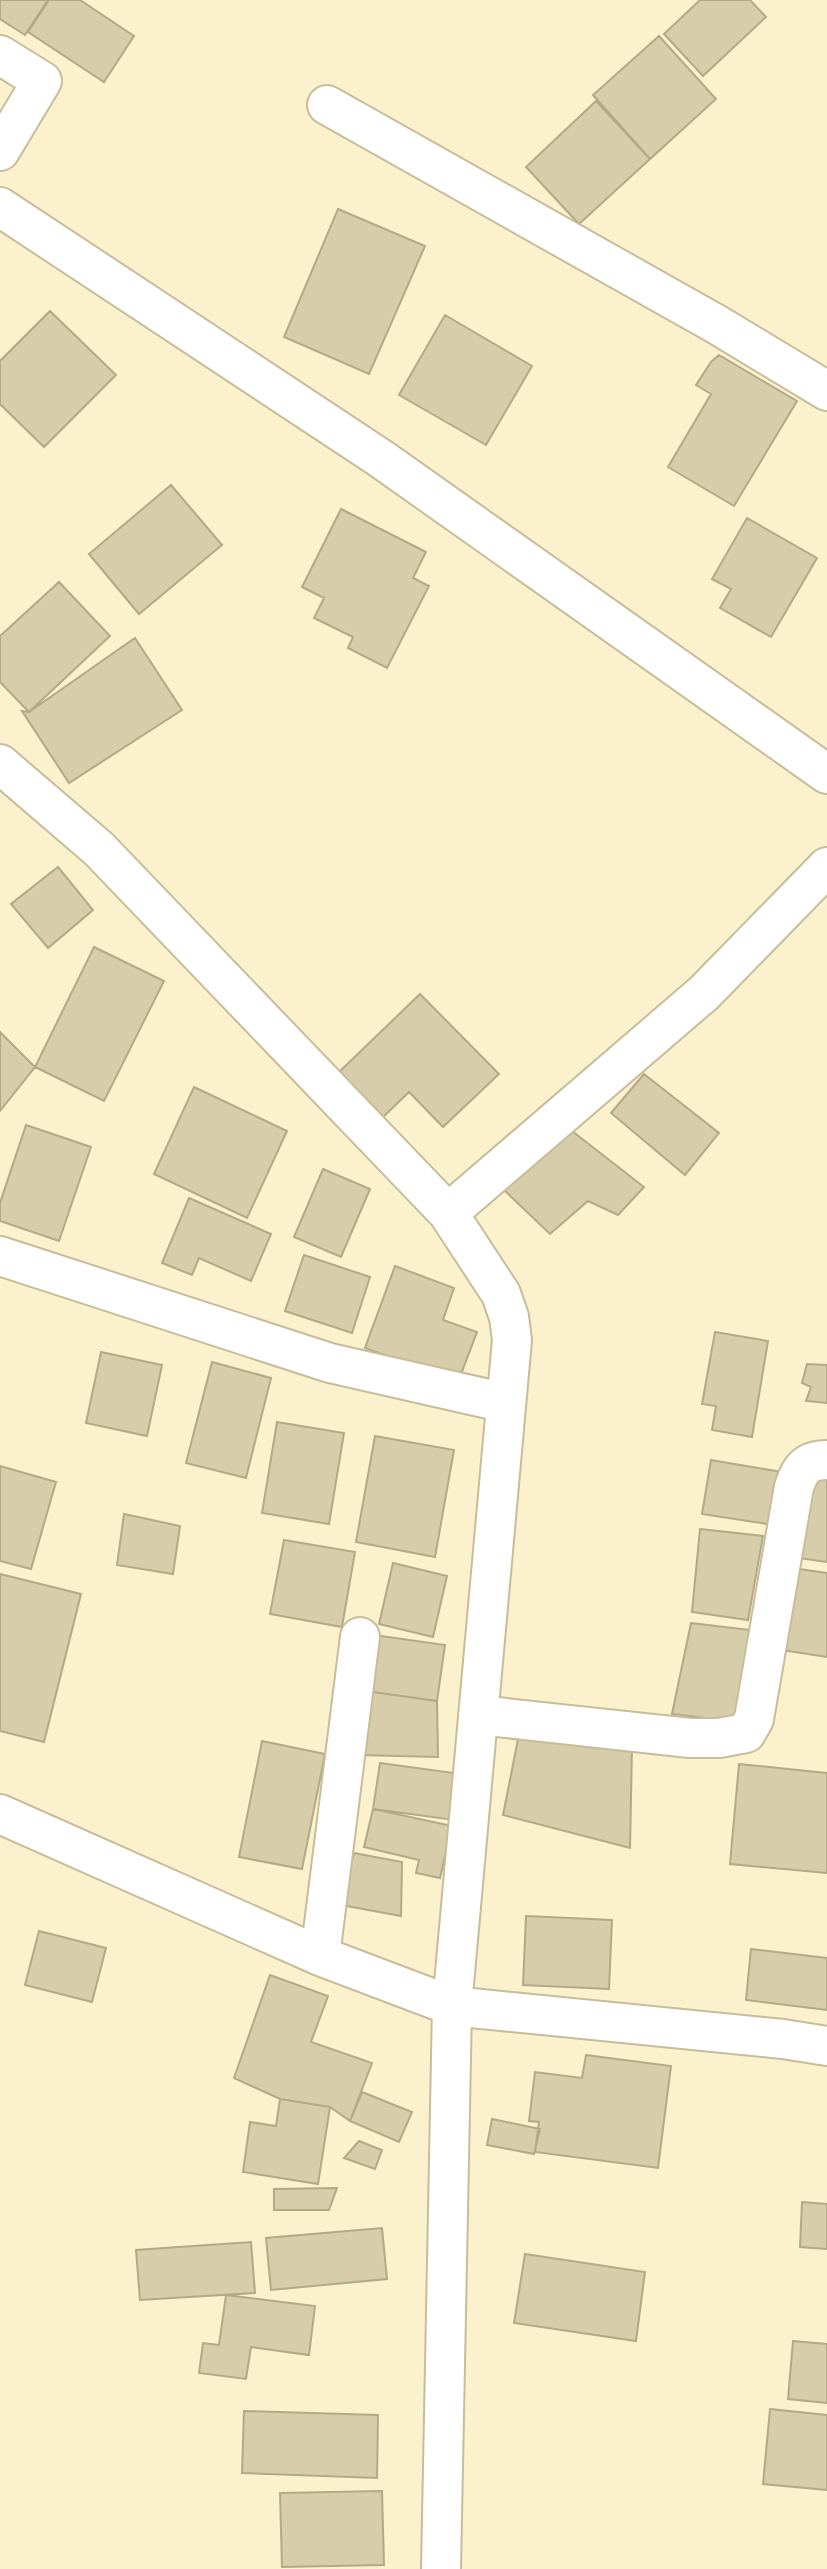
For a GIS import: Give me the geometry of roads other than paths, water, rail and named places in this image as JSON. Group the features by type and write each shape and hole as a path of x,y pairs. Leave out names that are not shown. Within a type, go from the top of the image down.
{"street":[{"path":"0,55 42,81 0,151"},
{"path":"327,105 716,324 827,391"},
{"path":"0,207 380,458 827,774"},
{"path":"0,764 99,849 448,1213 501,1294 509,1317 512,1340 452,2006 441,2569"},
{"path":"448,1213 704,993 827,867"},
{"path":"0,1256 330,1363 506,1403"},
{"path":"478,1715 690,1738 719,1738 746,1733 754,1719 794,1488 800,1470 812,1460 827,1460"},
{"path":"320,1956 360,1637"},
{"path":"0,1814 320,1956 452,2006 783,2039 827,2046"}]}
